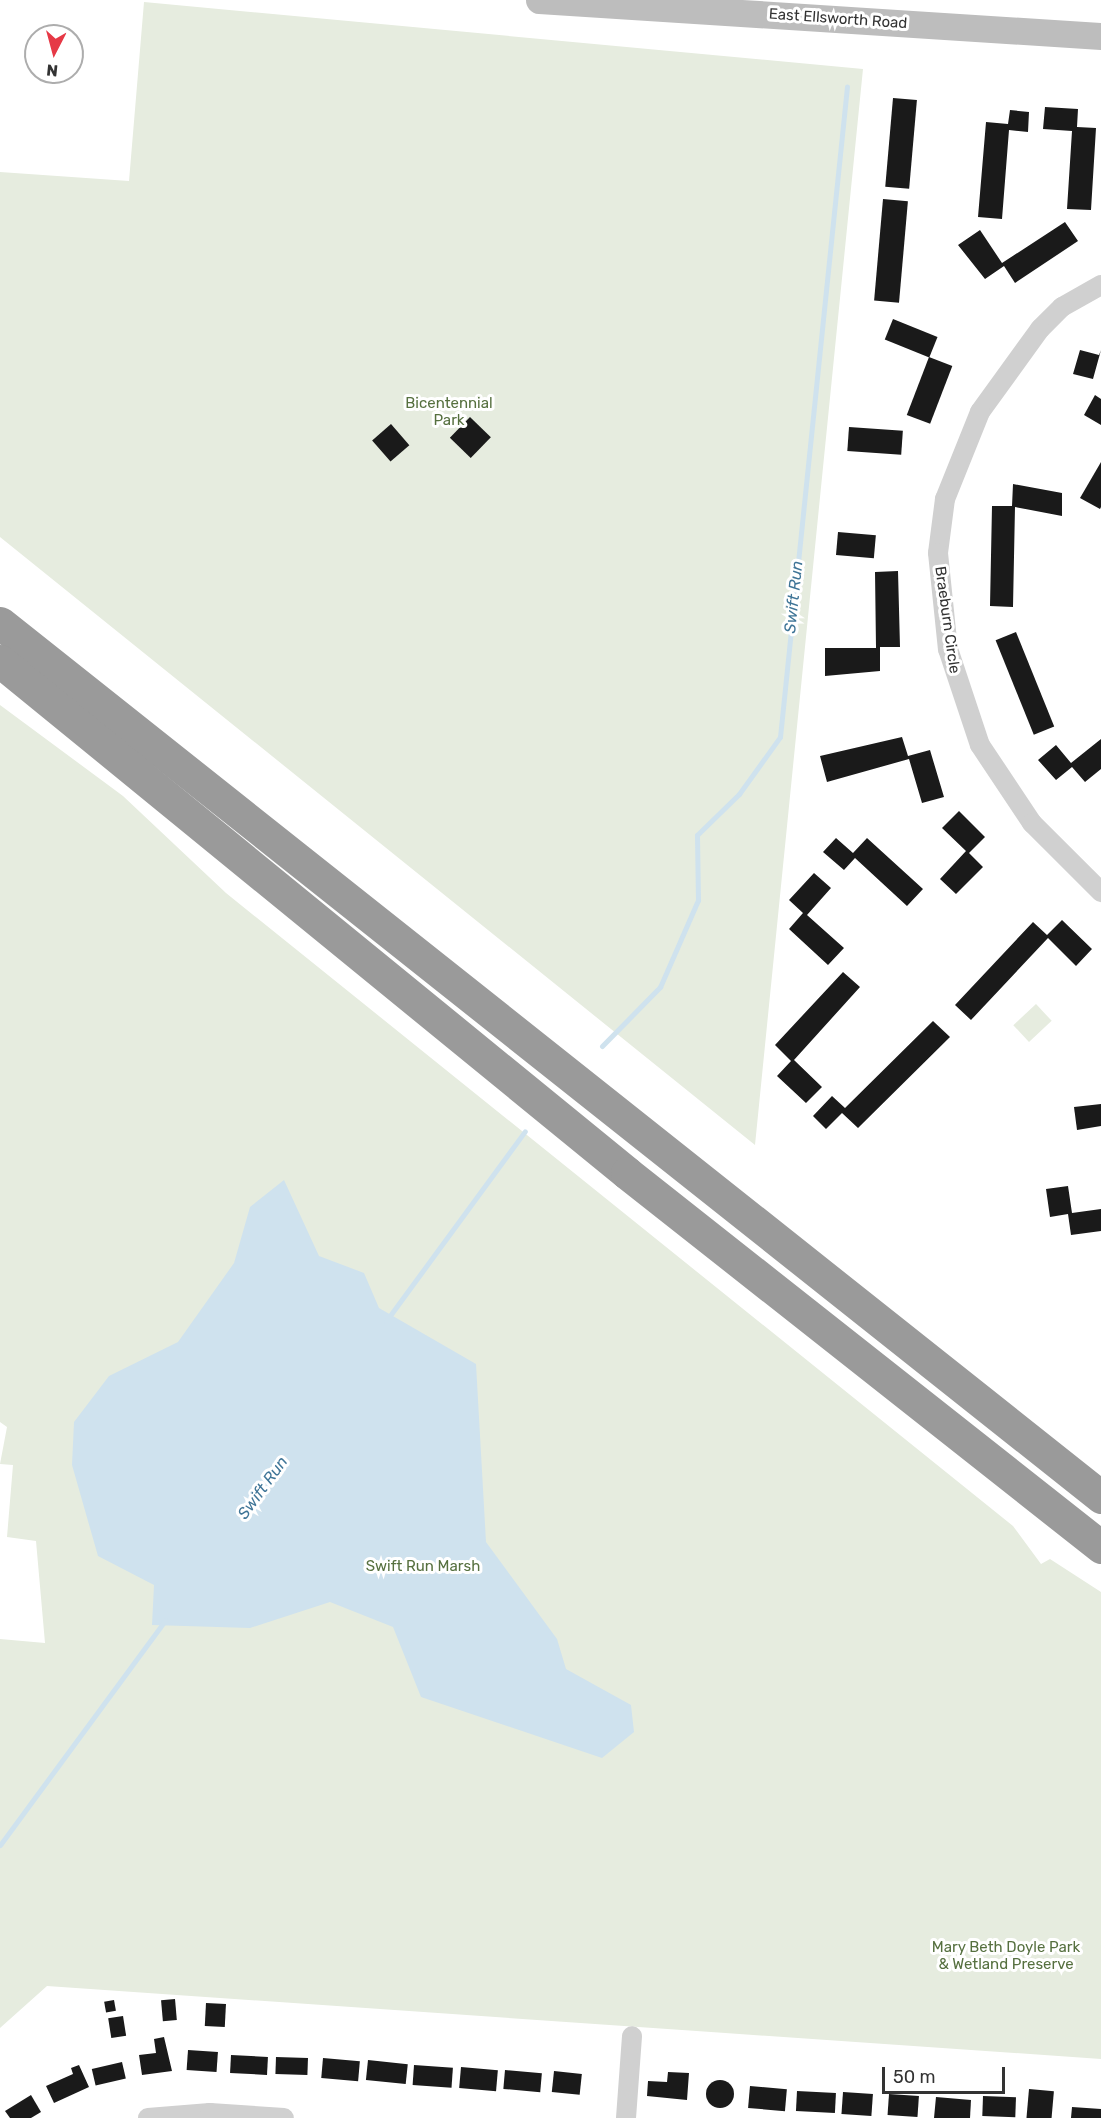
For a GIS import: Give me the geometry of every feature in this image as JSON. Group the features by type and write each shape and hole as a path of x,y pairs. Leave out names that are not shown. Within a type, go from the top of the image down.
{"highway":[{"path":"0,623 1101,1497"},
{"path":"0,661 627,1173 1101,1547"}],"main road":[{"name":"East Ellsworth Road","path":"539,0 1101,36"}],"street":[{"name":"Braeburn Circle","path":"1101,285 1047,321 992,393 945,499 938,553 948,649 975,734 998,779 1032,823 1101,892"},
{"path":"626,2118 632,2036"},
{"path":"148,2118 210,2113 284,2118"}],"green space":[{"name":"Bicentennial Park","path":"144,2 863,69 755,1145 0,537 0,172 129,181"},
{"name":"Swift Run Marsh","path":"0,705 123,796 226,893 1013,1526 1041,1564 1050,1559 1101,1592 1101,2059 47,1986 0,2028 0,1639 45,1643 36,1541 7,1537 13,1465 0,1464 7,1427 0,1422"},
{"path":"1036,1004 1052,1021 1029,1042 1013,1025"}],"water":[{"path":"284,1180 319,1256 364,1273 379,1308 476,1364 486,1542 557,1639 566,1669 631,1705 634,1732 602,1758 421,1697 393,1627 330,1602 250,1628 152,1625 154,1585 98,1556 72,1465 74,1422 109,1376 178,1342 234,1263 250,1207"}],"building":[{"path":"893,98 917,100 909,189 885,187"},
{"path":"1045,107 1078,109 1077,127 1096,128 1091,210 1067,209 1072,131 1043,129"},
{"path":"1010,110 1029,112 1028,132 1009,130 1002,219 978,217 986,122 1008,124"},
{"path":"883,199 908,201 899,303 874,301"},
{"path":"1065,222 1078,241 1015,283 1004,266 985,279 958,245 980,230 1002,263"},
{"path":"893,319 938,337 929,357 885,339"},
{"path":"1080,350 1099,355 1101,350 1093,379 1073,374"},
{"path":"929,357 952,366 930,424 907,415"},
{"path":"1095,395 1101,399 1101,425 1084,415"},
{"path":"470,417 491,437 471,458 450,438"},
{"path":"391,424 409,445 391,462 372,440"},
{"path":"849,427 903,431 901,455 847,451"},
{"path":"1101,462 1101,507 1100,509 1080,498"},
{"path":"1013,484 1062,493 1062,516 1015,507 1013,607 990,606 992,506 1012,506"},
{"path":"838,532 876,535 874,558 836,555"},
{"path":"898,571 900,647 880,647 880,671 825,676 825,648 876,648 875,572"},
{"path":"1016,632 1054,727 1034,735 996,640"},
{"path":"902,737 908,756 930,750 944,797 922,803 909,759 827,782 820,756"},
{"path":"1101,739 1101,769 1085,782 1072,767 1056,780 1038,760 1056,745 1071,763"},
{"path":"959,811 985,837 969,853 983,867 956,894 940,879 966,851 942,828"},
{"path":"836,838 853,853 867,838 923,889 907,906 855,858 844,870 823,852"},
{"path":"814,873 831,888 807,915 844,948 828,965 789,929 803,913 789,900"},
{"path":"1062,920 1092,949 1076,966 1048,938 971,1020 955,1005 1033,922 1047,935"},
{"path":"843,972 860,987 794,1060 822,1087 806,1103 777,1076 791,1061 775,1045"},
{"path":"933,1021 950,1037 858,1128 842,1113 826,1129 813,1116 832,1096 845,1108"},
{"path":"1101,1104 1101,1126 1077,1130 1074,1107"},
{"path":"1068,1186 1072,1213 1101,1209 1101,1231 1071,1235 1068,1214 1050,1217 1046,1189"},
{"path":"175,1999 177,2020 163,2021 161,2000"},
{"path":"114,2000 116,2011 106,2013 104,2002"},
{"path":"206,2003 226,2004 225,2027 205,2026"},
{"path":"123,2016 126,2036 111,2038 108,2018"},
{"path":"164,2037 172,2071 142,2075 139,2055 156,2053 154,2039"},
{"path":"188,2050 218,2052 217,2072 187,2070"},
{"path":"231,2055 268,2057 267,2075 230,2073"},
{"path":"276,2057 308,2058 307,2075 275,2074"},
{"path":"323,2058 360,2061 358,2081 321,2078"},
{"path":"368,2060 408,2064 406,2084 366,2080"},
{"path":"122,2062 126,2079 96,2086 92,2069"},
{"path":"79,2065 89,2087 54,2103 46,2086 73,2074 71,2068"},
{"path":"414,2065 453,2068 452,2088 413,2085"},
{"path":"461,2067 498,2070 496,2091 459,2088"},
{"path":"505,2070 542,2073 540,2092 503,2089"},
{"path":"554,2071 582,2074 580,2095 552,2092"},
{"path":"668,2072 689,2073 687,2100 647,2096 648,2081 667,2082"},
{"path":"720,2080 730,2084 734,2094 730,2104 720,2108 710,2104 706,2094 710,2084"},
{"path":"750,2086 787,2089 785,2111 748,2108"},
{"path":"1029,2089 1054,2091 1052,2118 1026,2118"},
{"path":"797,2091 836,2093 835,2113 796,2111"},
{"path":"843,2092 873,2094 871,2116 841,2114"},
{"path":"889,2094 919,2096 917,2117 888,2115"},
{"path":"31,2095 41,2112 31,2118 10,2118 5,2111"},
{"path":"983,2096 1016,2097 1015,2117 982,2116"},
{"path":"936,2097 971,2100 970,2118 934,2118"},
{"path":"1072,2107 1101,2109 1101,2118 1071,2118"}],"waterway":[{"name":"Swift Run","path":"602,1046 660,987 698,900 697,835 739,794 780,737 847,86"},
{"name":"Swift Run","path":"386,1321 525,1131"},
{"name":"Swift Run","path":"0,1845 165,1620"}],"park label":[{"name":"Mary Beth Doyle Park & Wetland Preserve","path":"1006,1956"}]}
